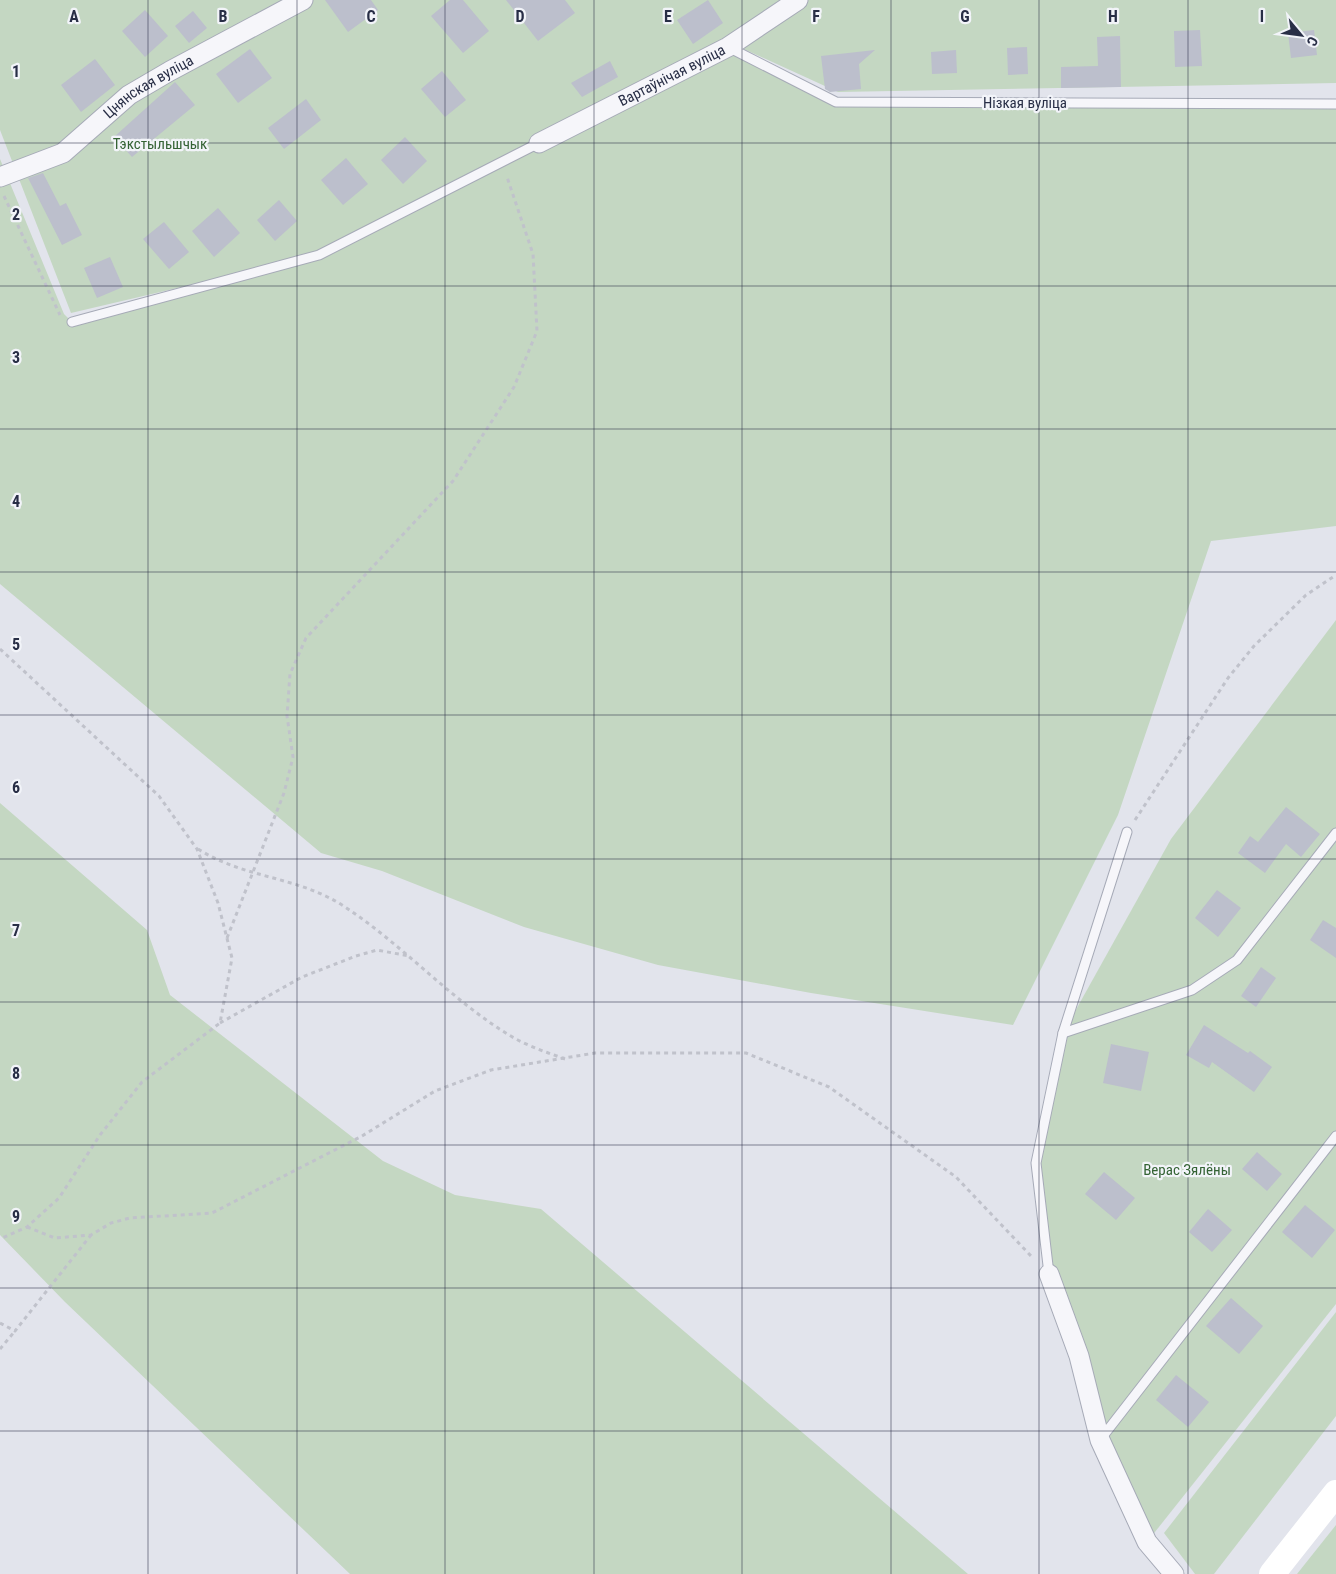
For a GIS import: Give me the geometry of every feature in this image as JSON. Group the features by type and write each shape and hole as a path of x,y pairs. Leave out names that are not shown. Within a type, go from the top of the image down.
{"main road":[{"path":"1272,1574 1336,1493"}],"street":[{"name":"Цнянская вуліца","path":"0,177 63,153 130,95 170,71 303,0"},
{"name":"Вартаўнічая вуліца","path":"539,143 728,48 798,0"},
{"path":"1049,1274 1079,1356 1100,1440 1147,1542 1174,1574"}],"lane":[{"name":"Нізкая вуліца","path":"728,48 836,102 1336,104"},
{"path":"72,322 319,255 539,143"},
{"path":"1049,1274 1036,1163 1062,1033 1127,832"},
{"path":"1062,1033 1192,990 1237,960 1336,833"},
{"path":"1100,1440 1336,1136"}],"path":[{"path":"227,938 284,794 292,757 287,716 290,674 306,638 454,481 514,387 537,331 533,254 502,162"},
{"path":"0,187 58,314 72,322"},
{"path":"1127,832 1228,678 1254,646 1306,594 1336,575"},
{"path":"0,649 159,796 197,849 218,903 232,958 220,1023"},
{"path":"197,849 219,862 253,873 306,886 344,906 410,956 473,1010 510,1035 536,1049 566,1059"},
{"path":"0,1240 26,1227 59,1198 100,1135 142,1082 220,1023 302,977 356,956 377,950 410,956"},
{"path":"0,1349 91,1235 111,1223 130,1218 212,1213 362,1136 435,1091 491,1070 566,1059 594,1052 746,1053 829,1087 956,1177 1049,1274"},
{"path":"26,1227 56,1238 91,1235"},
{"path":"0,1323 15,1331"}],"green space":[{"name":"Тэкстыльшчык","path":"0,0 1336,0 1336,83 838,92 724,40 728,47 836,102 1336,104 1336,526 1211,541 1118,815 1013,1025 811,993 658,965 524,927 382,871 321,853 0,584 0,159 64,314 72,322 296,260 71,313 0,130"},
{"name":"Верас Зялёны","path":"1336,620 1336,1304 1147,1542 1049,1274 1036,1163 1063,1033 1171,839"},
{"path":"0,803 147,930 170,995 383,1161 455,1195 541,1209 968,1574 350,1574 65,1302 0,1235"},
{"path":"1336,1312 1336,1416 1214,1574 1195,1574 1164,1533"},
{"path":"1336,1525 1336,1574 1297,1574"}],"building":[{"path":"325,0 371,0 378,10 348,32"},
{"path":"450,0 463,0 489,31 463,53 431,16"},
{"path":"506,0 565,0 575,13 538,41"},
{"path":"708,0 723,23 693,44 677,20"},
{"path":"145,10 168,36 145,57 122,31"},
{"path":"193,11 207,28 189,43 175,26"},
{"path":"1200,30 1202,66 1175,67 1174,31"},
{"path":"1314,30 1317,55 1291,58 1288,33"},
{"path":"1120,36 1121,87 1061,88 1061,67 1098,66 1097,37"},
{"path":"1027,47 1028,74 1008,75 1007,48"},
{"path":"250,49 272,78 238,103 216,74"},
{"path":"875,50 859,64 861,89 830,92 825,89 821,56"},
{"path":"956,50 957,73 932,74 931,52"},
{"path":"95,59 115,85 81,112 61,85"},
{"path":"610,61 618,77 582,97 571,83"},
{"path":"442,71 466,100 445,117 421,89"},
{"path":"175,82 195,105 132,157 114,137"},
{"path":"306,99 321,120 284,149 268,128"},
{"path":"405,137 427,161 403,184 381,160"},
{"path":"346,158 368,184 343,205 321,180"},
{"path":"43,173 60,206 66,203 82,235 62,245 28,178"},
{"path":"279,200 297,221 275,241 257,220"},
{"path":"218,208 240,233 214,257 192,231"},
{"path":"164,222 189,252 169,269 143,239"},
{"path":"110,257 123,287 97,298 84,268"},
{"path":"1286,807 1320,834 1301,857 1286,844 1265,873 1238,853 1250,836 1258,842"},
{"path":"1217,890 1241,908 1218,937 1195,918"},
{"path":"1323,920 1336,928 1336,958 1310,940"},
{"path":"1261,967 1276,978 1256,1007 1241,996"},
{"path":"1204,1025 1248,1053 1250,1051 1272,1067 1254,1092 1212,1062 1209,1068 1186,1055"},
{"path":"1111,1044 1149,1052 1141,1091 1103,1083"},
{"path":"1257,1152 1282,1174 1267,1191 1242,1169"},
{"path":"1104,1172 1135,1198 1116,1220 1085,1194"},
{"path":"1305,1205 1335,1230 1312,1258 1282,1232"},
{"path":"1208,1209 1232,1230 1212,1252 1189,1232"},
{"path":"1231,1298 1263,1326 1239,1354 1206,1326"},
{"path":"1176,1375 1209,1402 1188,1427 1156,1400"}]}
